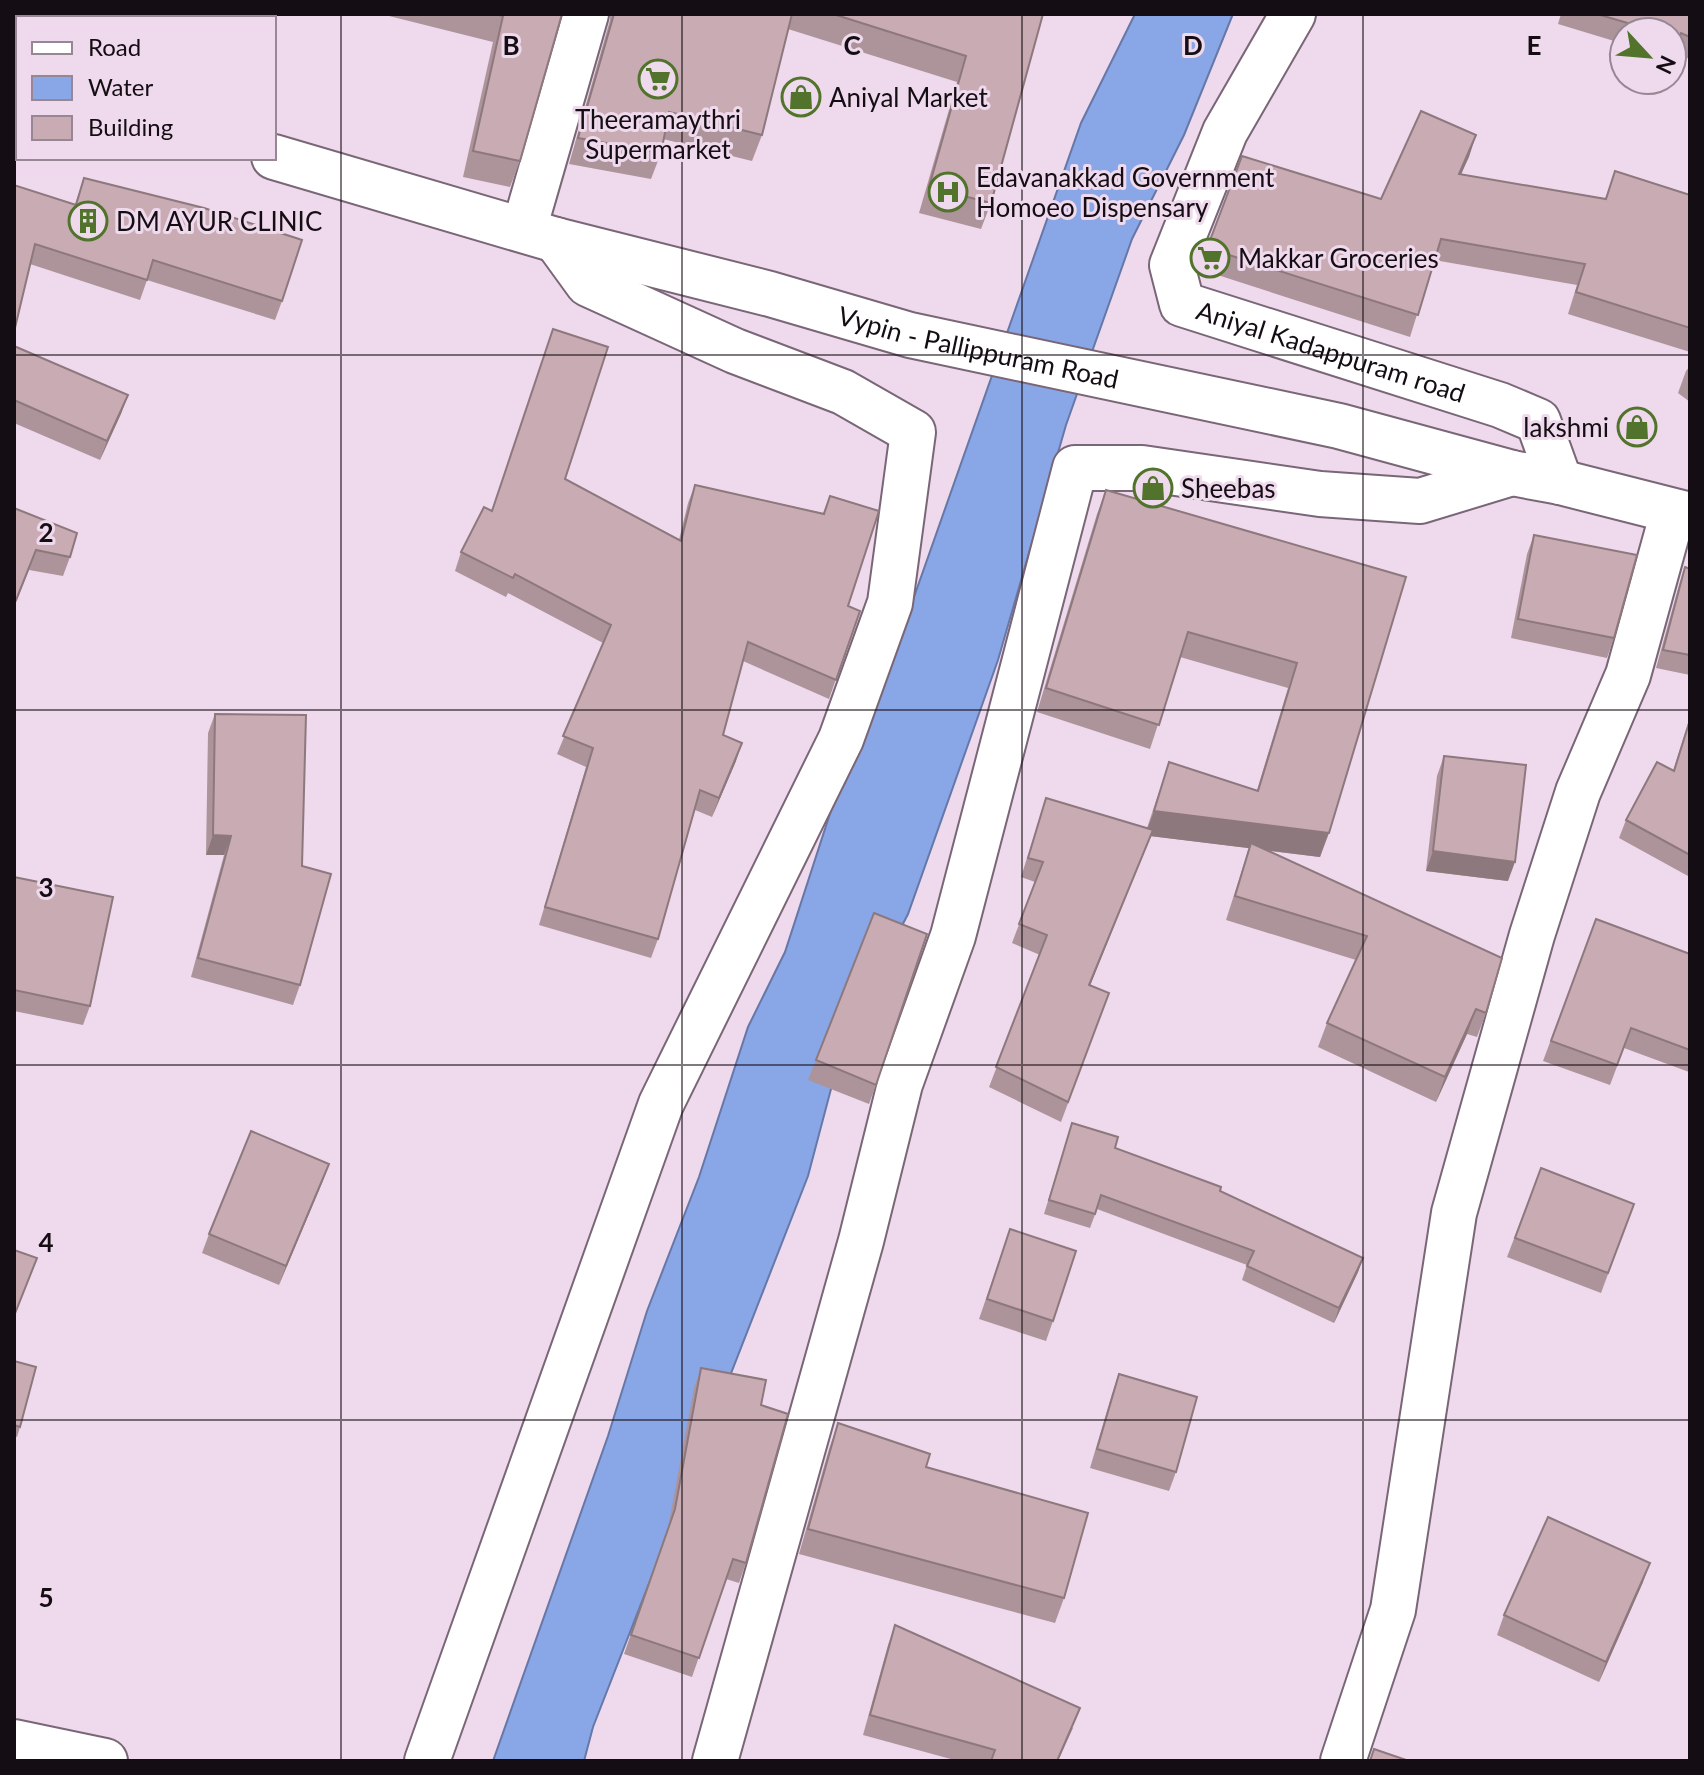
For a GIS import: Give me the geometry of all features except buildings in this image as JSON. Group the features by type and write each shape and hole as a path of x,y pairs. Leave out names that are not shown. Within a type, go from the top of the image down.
{"street":[{"path":"427,1761 661,1104 841,739 861,685 890,603 913,432 843,392 735,351 588,284 540,234 586,14"},
{"name":"Aniyal Kadappuram road","path":"1293,14 1225,132 1172,265 1182,304 1500,405 1538,421 1560,482"},
{"name":"Vypin - Pallippuram Road","path":"276,158 540,234 910,335 1339,426 1512,473 1560,482 1681,514"},
{"path":"715,1761 857,1257 900,1084 953,936 1075,468 1142,468 1320,494 1420,501 1512,473"},
{"path":"1343,1761 1393,1610 1454,1213 1532,935 1578,792 1628,675 1681,514"},
{"path":"14,1742 105,1761"}],"water":[{"path":"1135,14 1233,14 1184,135 1132,239 1066,425 998,660 908,914 845,1036 808,1176 593,1727 584,1761 493,1761 608,1436 647,1311 699,1177 748,1027 785,952 848,758 896,648 1081,123"}],"place":[{"name":"Theeramaythri Supermarket","path":"658,79"},
{"name":"Aniyal Market","path":"801,97"},
{"name":"Edavanakkad Government Homoeo Dispensary","path":"948,192"},
{"name":"DM AYUR CLINIC","path":"88,221"},
{"name":"Makkar Groceries","path":"1210,258"},
{"name":"lakshmi","path":"1637,427"},
{"name":"Sheebas","path":"1153,488"}]}
